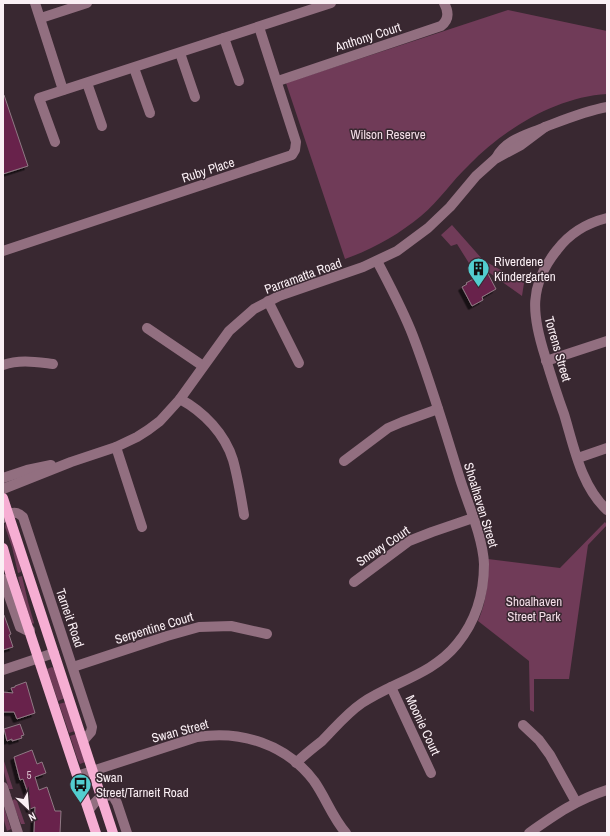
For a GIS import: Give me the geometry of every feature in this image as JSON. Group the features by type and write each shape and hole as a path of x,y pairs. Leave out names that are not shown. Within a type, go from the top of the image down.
{"main road":[{"name":"Tarneit Road","path":"3,498 6,516 45,625 113,833"},
{"path":"3,548 96,833"},
{"path":"30,630 45,625"}],"street":[{"path":"36,3 63,90"},
{"path":"41,18 87,3"},
{"path":"55,142 39,98 331,3"},
{"name":"Anthony Court","path":"278,81 441,26 448,18 444,3"},
{"name":"Ruby Place","path":"3,251 290,156 295,150 296,142 278,81 259,27"},
{"path":"224,38 239,81"},
{"path":"180,53 195,97"},
{"path":"134,68 150,113"},
{"path":"87,83 102,126"},
{"name":"Parramatta Road","path":"3,489 70,462 116,447 137,437 160,421 180,399 229,331 250,312 268,301 292,291 377,262 405,245 428,228 450,207 476,176 495,159 508,144 519,137 582,113 607,107"},
{"name":"Torrens Street","path":"607,218 592,222 567,239 547,263 538,281 535,300 535,320 546,362 578,458 589,486 607,510"},
{"name":"Shoalhaven Street","path":"300,766 322,740 350,712 362,703 438,663 457,645 473,619 481,595 484,563 473,518 438,409 412,335 377,262"},
{"path":"268,301 299,363"},
{"path":"147,328 203,366"},
{"path":"546,362 607,341"},
{"path":"3,365 27,361 53,364"},
{"path":"180,399 190,404 212,425 226,444 233,461 244,515"},
{"path":"344,461 388,428 438,409"},
{"path":"116,447 142,527"},
{"path":"578,458 607,448"},
{"name":"Parramatta Road","path":"3,478 27,470 70,462"},
{"name":"Tarneit Road","path":"6,516 17,512 23,517 92,727 91,732 83,741"},
{"name":"Snowy Court","path":"354,582 409,541 473,518"},
{"path":"3,579 20,627 30,630"},
{"name":"Serpentine Court","path":"72,667 199,627 231,626 267,634"},
{"path":"3,670 54,653"},
{"name":"Moonie Court","path":"391,687 431,773"},
{"path":"523,725 550,754 576,802"},
{"name":"Swan Street","path":"77,776 197,737 218,735 240,737 260,742 277,749 300,766 318,787 336,820 346,833"},
{"path":"3,789 18,833"},
{"path":"529,833 558,812 576,802 607,790"},
{"path":"89,810 98,799 102,797 108,795 115,799 127,833"}],"green space":[{"name":"Wilson Reserve","path":"508,10 607,31 607,94 588,96 569,101 532,117 498,139 483,152 463,171 434,204 412,223 385,241 345,259 286,83"},
{"path":"452,225 483,260 524,283 522,296 487,271 477,276 457,244 451,246 441,235"},
{"path":"6,522 19,560 21,572 18,573 12,547 5,527"},
{"name":"Shoalhaven Street Park","path":"605,522 607,525 588,545 569,679 534,679 534,712 530,710 529,661 478,621 486,591 488,559 560,568"},
{"path":"22,576 33,624 23,597 18,577"},
{"path":"52,667 65,698 58,701 47,669"},
{"path":"66,702 75,731 69,733 59,704"},
{"path":"76,734 85,762 80,764 70,736"},
{"path":"3,758 13,789 9,789 5,777"},
{"path":"16,798 25,824 21,824 12,801"},
{"path":"3,804 11,829 7,831 3,817"}],"building":[{"path":"4,95 28,166 3,174 3,96"},
{"name":"Riverdene Kindergarten","path":"487,272 496,289 482,297 483,300 472,306 462,287 467,284 466,283"},
{"path":"3,615 11,634 9,635 13,647 3,650"},
{"path":"26,682 35,713 17,719 14,712 3,712 3,692 13,693 11,688"},
{"path":"20,724 24,735 21,736 22,738 7,741 4,729"},
{"path":"32,750 37,764 42,762 46,773 35,777 39,790 47,787 55,811 61,811 60,833 34,833 35,807 30,809 27,801 29,800 29,796 23,779 20,780 14,757"}],"place":[{"name":"Riverdene Kindergarten","path":"479,288"},
{"name":"Swan Street/Tarneit Road","path":"80,804"}]}
